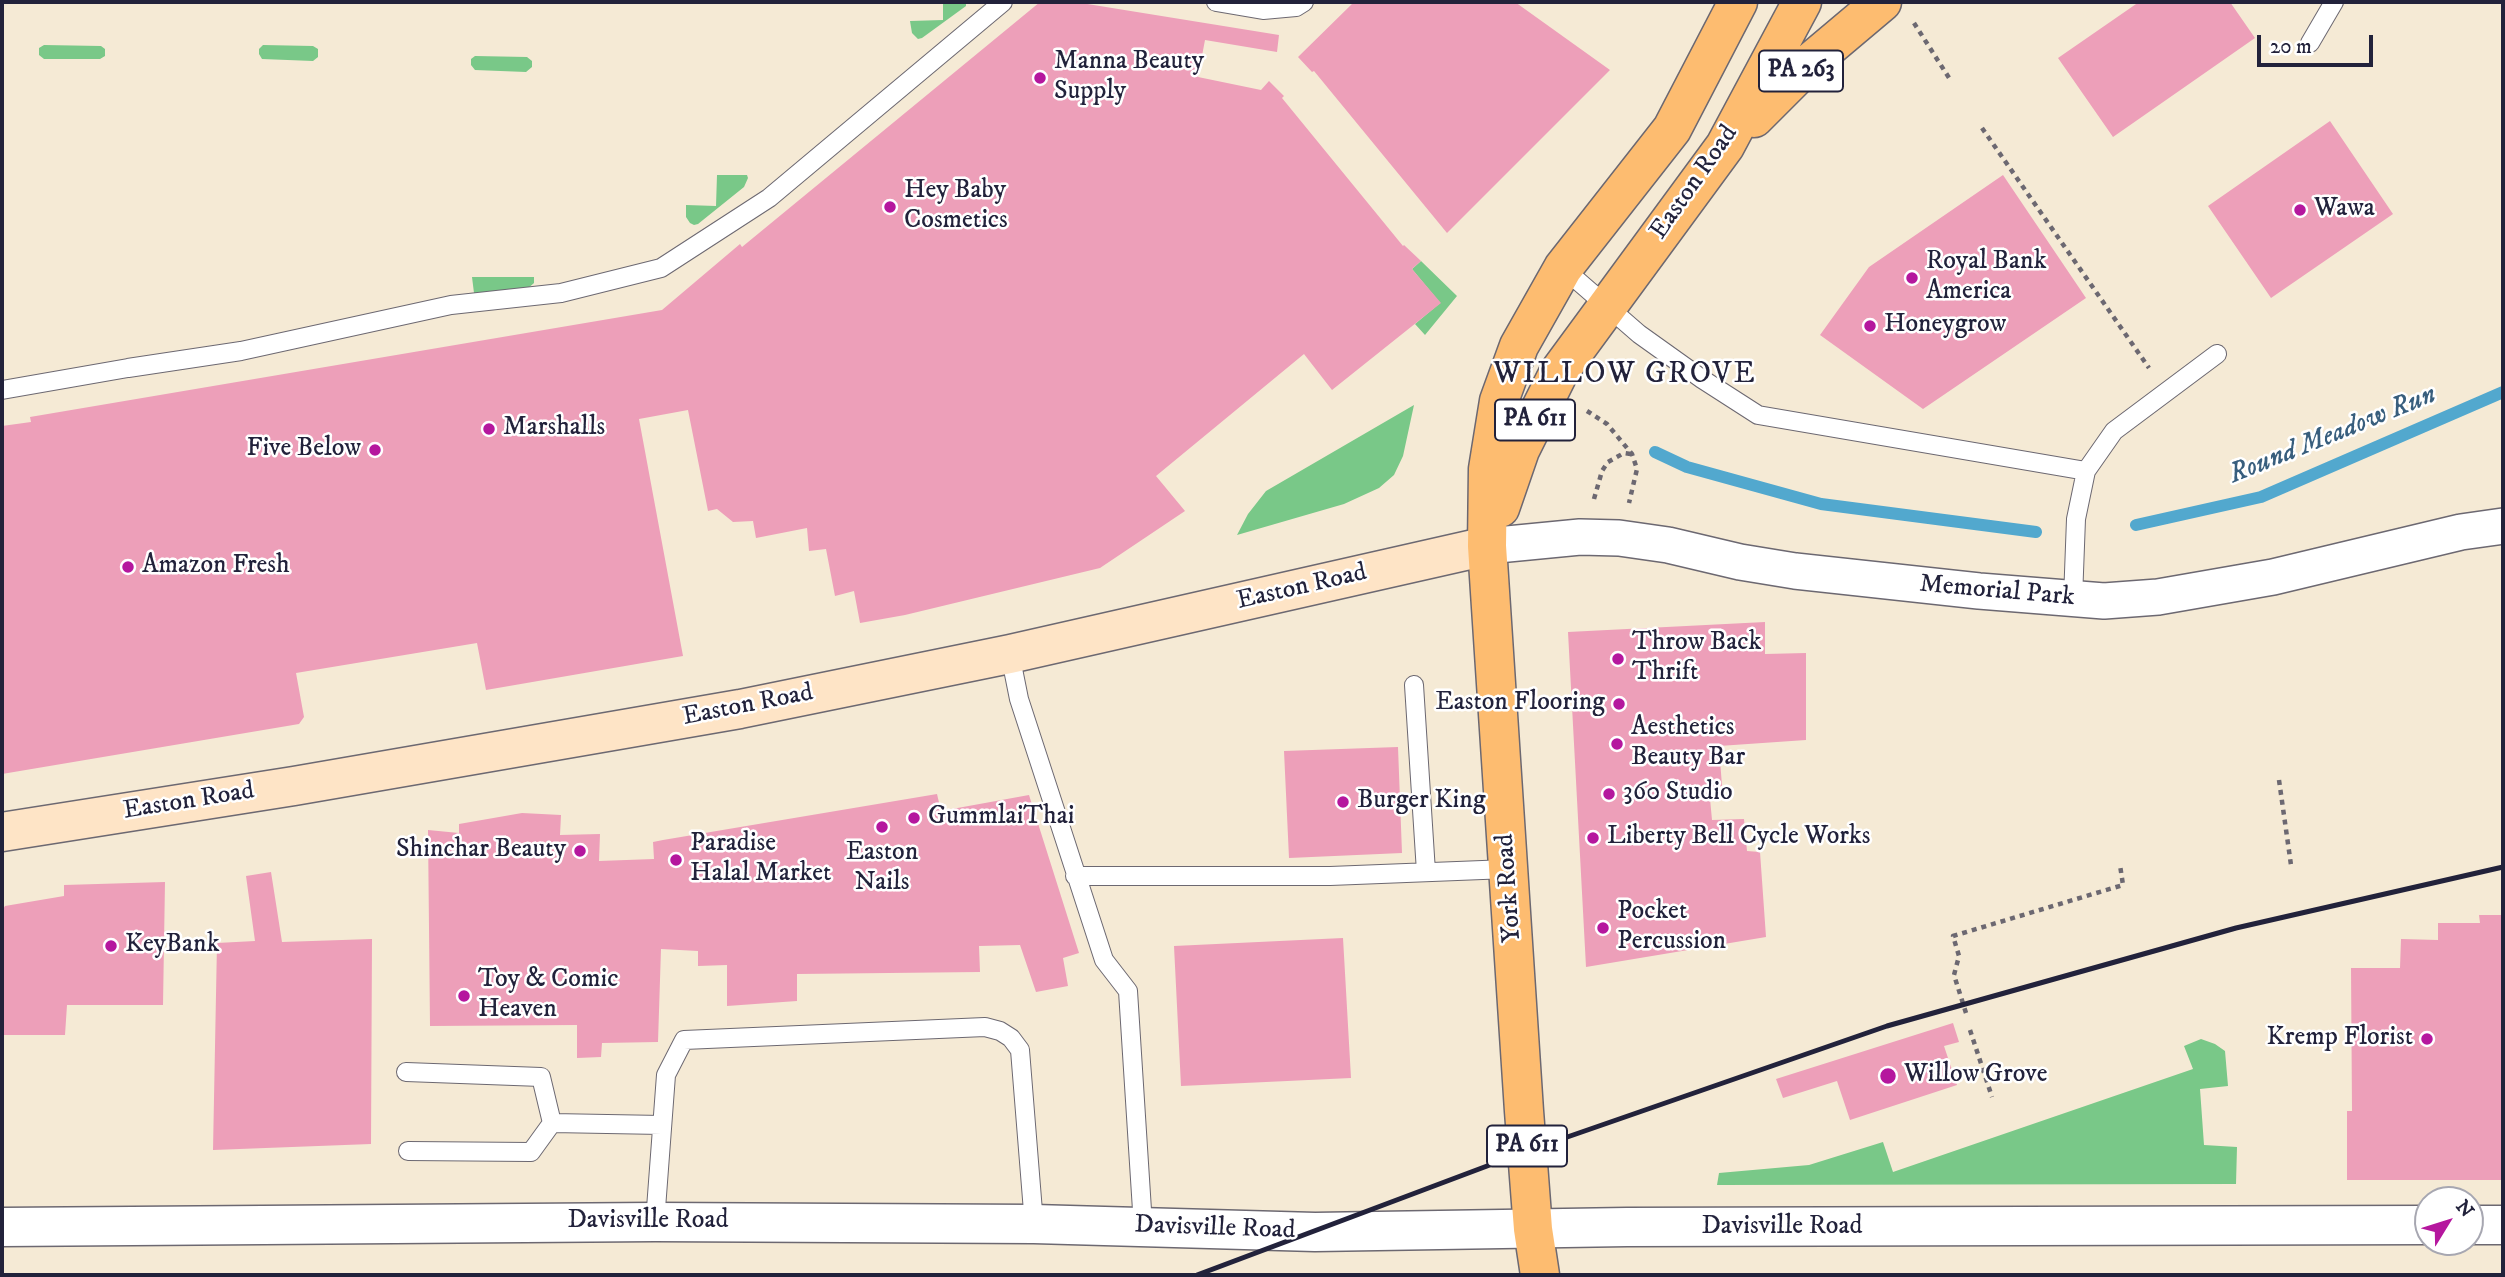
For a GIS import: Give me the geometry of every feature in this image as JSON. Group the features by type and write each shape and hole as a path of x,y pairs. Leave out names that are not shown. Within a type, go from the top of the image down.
{"highway":[{"name":"Easton Road","path":"1487,546 1488,469 1499,401 1519,346 1563,268 1672,129 1738,2"},
{"name":"Easton Road","path":"1487,546 1520,450 1559,372 1725,146 1802,2"},
{"name":"PA 263","path":"1725,146 1806,66 1897,12"},
{"name":"York Road","path":"1487,546 1533,1230"},
{"name":"PA 611","path":"1533,1230 1540,1275"}],"main road":[{"name":"Easton Road","path":"2,832 740,709 1010,654 1487,546"}],"street":[{"name":"Memorial Park","path":"1487,546 1580,537 1619,538 1795,570 2104,601 2158,597 2273,577 2461,532 2503,526"},
{"name":"Davisville Road","path":"2,1227 655,1222 1034,1224 1315,1232 1628,1227 2414,1225"},
{"path":"2484,1225 2503,1225"}],"lane":[{"path":"2,390 241,351 451,305 561,293 661,268 769,198 1003,2"},
{"path":"1216,2 1263,10 1296,7 1304,2"},
{"path":"2310,43 2334,2"},
{"path":"1563,268 1639,334 1758,415 2087,471"},
{"path":"2073,599 2076,519 2087,471 2114,431 2217,354"},
{"path":"1010,654 1019,699 1104,960 1128,991 1143,1226"},
{"path":"1414,685 1426,872"},
{"path":"1075,876 1330,876 1508,869"},
{"path":"655,1222 666,1074 684,1040 985,1027 1000,1031 1011,1038 1020,1051 1034,1224"},
{"path":"406,1072 541,1077 552,1123 531,1152 408,1151"},
{"path":"552,1123 662,1125"}],"path":[{"path":"1897,12 1951,82"},
{"path":"1982,128 2149,368"},
{"path":"1587,411 1607,424 1632,454 1637,469 1629,504"},
{"path":"1594,499 1602,471 1608,461 1624,453 1632,454"},
{"path":"2279,780 2291,865"},
{"path":"1966,1013 1954,975 1959,956 1953,936 2123,885 2120,864"},
{"path":"1970,1030 1992,1097"}],"green space":[{"path":"943,2 966,2 966,6 918,39 912,33 910,21 943,20"},
{"path":"44,45 101,46 105,49 105,56 100,59 44,59 39,55 39,48"},
{"path":"263,45 313,46 318,49 318,57 313,61 262,59 259,49"},
{"path":"475,56 527,57 532,61 532,67 526,72 475,70 471,59"},
{"path":"717,175 747,175 748,178 744,187 698,224 690,223 686,217 686,205 716,206"},
{"path":"1421,261 1457,296 1425,335 1415,324 1440,303 1412,269"},
{"path":"472,277 534,277 534,283 526,290 479,296 474,293"},
{"path":"1414,405 1403,456 1394,475 1379,488 1344,504 1237,535 1248,514 1266,491"},
{"path":"2201,1039 2225,1051 2228,1086 2200,1089 2204,1145 2237,1147 2236,1184 1717,1185 1719,1173 1809,1165 1883,1142 1893,1172 2193,1069 2184,1046"}],"building":[{"path":"1040,2 1075,2 1279,35 1277,52 1205,40 1198,77 1261,90 1269,81 1284,96 1282,98 1403,246 1421,261 1412,269 1441,303 1332,390 1304,354 1156,476 1185,511 1100,568 905,615 860,623 854,591 835,596 826,549 809,551 807,528 756,538 753,521 733,522 717,509 708,511 688,410 639,419 683,656 486,690 477,643 296,673 304,717 299,724 2,774 2,426 31,422 30,417 662,310"},
{"path":"1354,2 1515,2 1610,70 1447,233 1314,71 1298,57"},
{"path":"2139,2 2230,2 2255,38 2113,137 2058,58"},
{"name":"Wawa","path":"2330,121 2393,214 2271,298 2208,206"},
{"path":"2003,175 2086,298 1923,409 1820,335 1869,267"},
{"path":"1765,622 1765,654 1806,653 1806,740 1719,746 1722,786 1709,788 1712,820 1744,819 1747,851 1760,852 1766,937 1586,967 1568,632"},
{"name":"Burger King","path":"1398,747 1402,853 1289,858 1284,751"},
{"path":"937,794 941,811 1029,795 1079,953 1063,958 1068,986 1036,992 1020,945 979,946 980,972 797,974 797,1001 727,1006 727,965 698,966 698,951 661,949 658,1042 602,1043 601,1057 577,1058 577,1025 430,1026 428,830 459,833 459,824 522,813 561,815 560,835 600,834 599,861 654,859 653,842"},
{"path":"271,872 282,942 372,939 371,1144 213,1150 217,943 255,941 246,876"},
{"path":"165,882 163,1005 67,1005 65,1035 2,1035 2,911 5,906 64,896 64,885"},
{"name":"Kremp Florist","path":"2479,915 2503,915 2503,1180 2347,1180 2347,1111 2352,1111 2351,968 2400,968 2401,939 2438,940 2438,923 2480,923"},
{"path":"1343,938 1351,1078 1181,1086 1174,946"},
{"path":"1953,1023 1959,1042 1944,1046 1957,1085 1850,1120 1837,1081 1783,1098 1776,1079"}],"waterway":[{"name":"Round Meadow Run","path":"2136,525 2261,497 2503,392"},
{"name":"Round Meadow Run","path":"1655,452 1687,467 1821,504 2036,532"}],"railway":[{"path":"1197,1275 1527,1151 1887,1026 2236,928 2503,867"}],"place":[{"name":"Manna Beauty Supply","path":"1040,78"},
{"name":"Hey Baby Cosmetics","path":"890,207"},
{"name":"Wawa","path":"2300,210"},
{"name":"Royal Bank America","path":"1912,278"},
{"name":"Honeygrow","path":"1870,326"},
{"name":"Marshalls","path":"489,429"},
{"name":"Five Below","path":"375,450"},
{"name":"Amazon Fresh","path":"128,567"},
{"name":"Throw Back Thrift","path":"1618,659"},
{"name":"Easton Flooring","path":"1619,704"},
{"name":"Aesthetics Beauty Bar","path":"1617,744"},
{"name":"360 Studio","path":"1609,794"},
{"name":"Burger King","path":"1343,802"},
{"name":"GummlaiThai","path":"914,818"},
{"name":"Easton Nails","path":"882,827"},
{"name":"Liberty Bell Cycle Works","path":"1593,838"},
{"name":"Shinchar Beauty","path":"580,851"},
{"name":"Paradise Halal Market","path":"676,860"},
{"name":"Pocket Percussion","path":"1603,928"},
{"name":"KeyBank","path":"111,946"},
{"name":"Toy & Comic Heaven","path":"464,996"},
{"name":"Kremp Florist","path":"2427,1039"},
{"name":"Willow Grove","path":"1888,1076"}],"district":[{"name":"WILLOW GROVE","path":"1625,376"}]}
